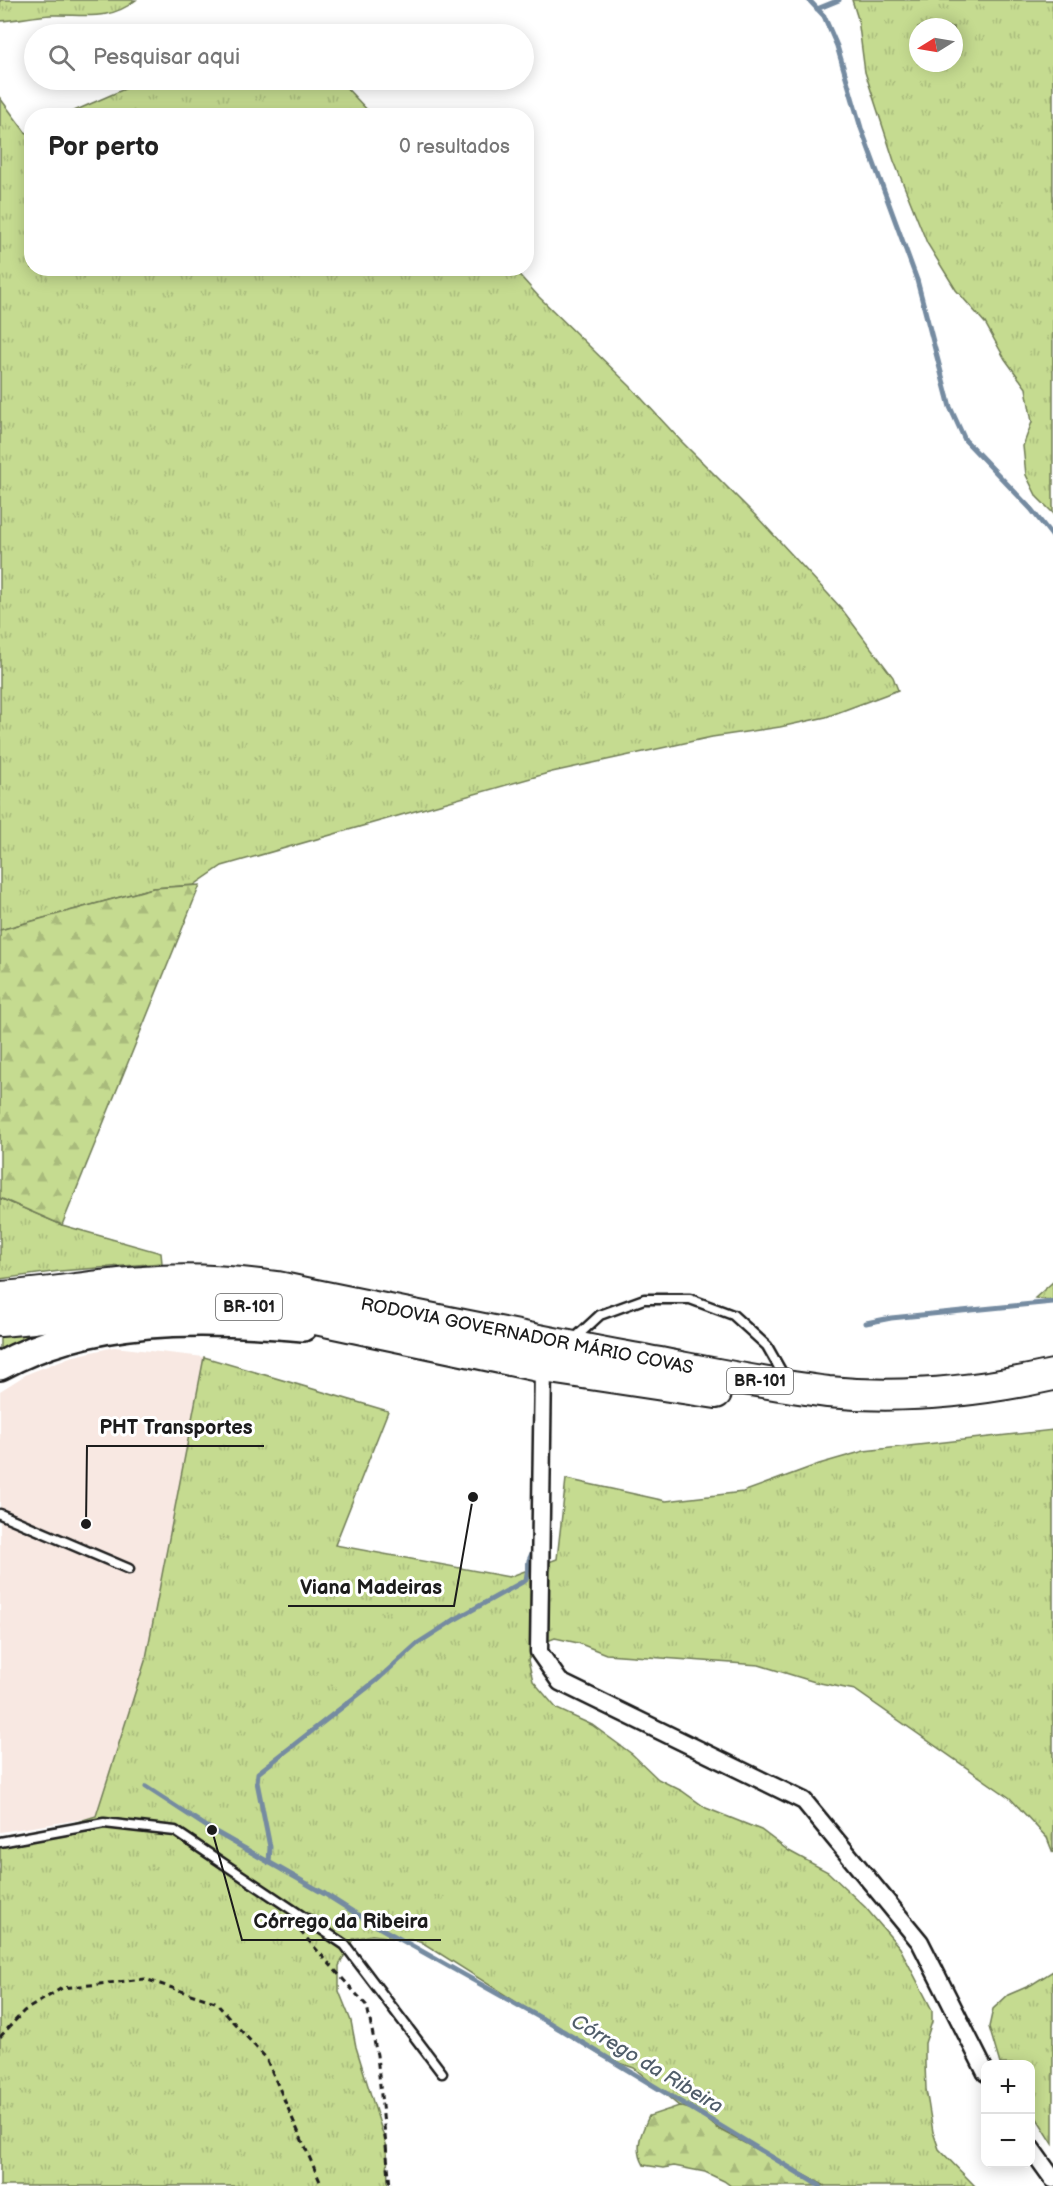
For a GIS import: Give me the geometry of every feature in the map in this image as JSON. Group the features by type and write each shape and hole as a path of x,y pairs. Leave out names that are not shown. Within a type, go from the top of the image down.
{"highway":[{"name":"RODOVIA GOVERNADOR MÁRIO COVAS","path":"0,1297 142,1282 208,1280 242,1282 277,1287 566,1346 789,1387 830,1392 911,1393 1010,1384 1053,1375"},
{"name":"RODOVIA GOVERNADOR MÁRIO COVAS","path":"0,1321 144,1305 207,1304 273,1310 543,1367 826,1410 952,1409 1053,1393"},
{"path":"0,1366 35,1349 86,1333 180,1321 243,1323 328,1330 462,1349"}],"street":[{"path":"543,1367 539,1652 560,1682 804,1801 920,1942 981,2063"},
{"path":"1035,2154 1053,2179"}],"lane":[{"path":"566,1346 600,1315 644,1299 690,1299 733,1315 767,1346 789,1387"},
{"path":"0,1514 129,1569"},
{"path":"0,1842 104,1823 174,1831 345,1945 442,2073"}],"path":[{"path":"293,1924 367,2006 377,2055 390,2186"},
{"path":"0,2037 24,2011 62,1988 145,1980 215,2002 266,2058 322,2186"}],"shaded area":[{"path":"114,1347 204,1357 146,1658 96,1817 0,1832 0,1391 27,1374 70,1357"}],"green space":[{"path":"0,0 136,0 126,7 106,14 51,15 0,21"},
{"path":"852,0 1053,0 1053,513 1037,497 1026,475 1023,446 1032,422 1026,388 1005,359 985,323 956,290 927,243 894,161 865,72 858,19"},
{"path":"122,90 348,90 365,108 81,108"},
{"path":"0,98 24,130 24,276 520,276 758,518 841,608 893,677 898,690 826,717 780,727 712,737 552,772 222,866 194,885 153,888 0,930"},
{"path":"200,885 62,1225 0,1198 0,930 153,888"},
{"path":"0,1198 62,1225 161,1253 162,1263 60,1271 0,1279"},
{"path":"1053,1282 1053,1301 1035,1298"},
{"path":"36,1332 37,1340 0,1358 0,1337"},
{"path":"204,1357 388,1411 335,1545 509,1577 557,1559 566,1479 666,1501 743,1492 819,1464 864,1451 1053,1430 1053,1853 1047,1838 1010,1798 855,1690 815,1682 759,1665 606,1654 578,1643 555,1638 537,1645 528,1660 533,1681 557,1709 592,1725 632,1754 658,1779 682,1791 706,1808 761,1830 789,1851 828,1872 865,1907 900,1948 932,2010 932,2022 925,2043 925,2064 926,2089 933,2132 939,2149 975,2186 825,2186 720,2130 696,2111 679,2106 634,2068 603,2057 420,1941 372,1935 353,1939 339,1966 339,1991 351,2021 356,2047 387,2147 388,2186 0,2186 0,1846 96,1816 146,1658"},
{"path":"1053,1971 1053,2144 1035,2115 1035,2060 999,2060 989,2027 993,2009 1008,1995 1031,1985"},
{"path":"679,2106 696,2111 720,2130 825,2186 731,2186 705,2172 674,2166 663,2168 644,2165 639,2147 641,2134 649,2116"}],"waterway":[{"path":"809,0 824,16 837,46 861,128 917,280 950,407 965,440 1031,509 1053,537"},
{"path":"817,9 839,0"},
{"path":"866,1323 891,1318 1053,1302"},
{"path":"269,1863 270,1847 257,1782 258,1773 377,1680 418,1643 526,1580 529,1560 534,1549"},
{"name":"Córrego da Ribeira","path":"146,1787 212,1830 548,2022 820,2186"}],"place":[{"name":"Viana Madeiras","path":"473,1497"},
{"name":"PHT Transportes","path":"86,1524"},
{"name":"Córrego da Ribeira","path":"212,1830"}]}
